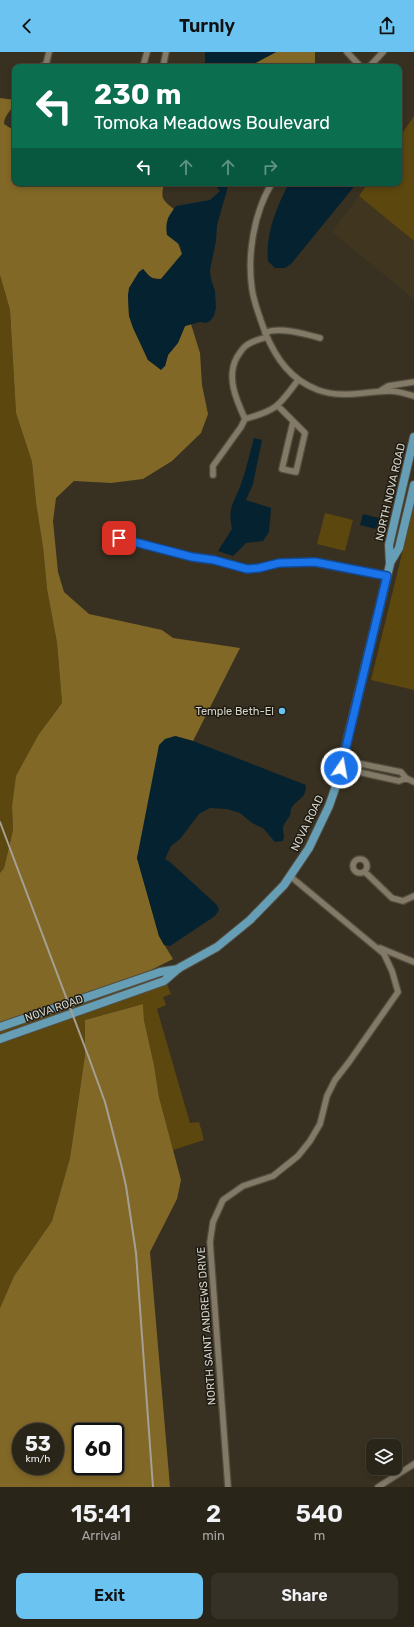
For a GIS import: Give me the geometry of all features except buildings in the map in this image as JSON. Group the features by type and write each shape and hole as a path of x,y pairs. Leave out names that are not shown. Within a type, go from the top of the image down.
{"main road":[{"name":"NORTH NOVA ROAD","path":"390,564 389,545 414,438"},
{"name":"NORTH NOVA ROAD","path":"390,564 399,548 414,485"},
{"name":"NOVA ROAD","path":"0,1039 164,981 179,968 210,951 236,932 268,903 290,876 309,848 329,806 342,764 390,564"},
{"name":"NOVA ROAD","path":"0,1027 160,972 179,968"}],"street":[{"path":"44,64 50,52"},
{"path":"144,64 147,52"},
{"path":"164,64 166,52"},
{"path":"347,52 358,64"},
{"path":"372,64 383,52"},
{"path":"271,186 262,205 256,224 250,271 252,290 266,335 275,355 289,372 298,380 320,391 342,396 393,391 414,396"},
{"path":"213,475 213,466 245,419 236,396 232,379 233,365 243,349 247,344 266,335 271,330 308,334 320,338"},
{"path":"245,419 260,415 278,406 298,380"},
{"path":"378,392 388,386 414,382"},
{"path":"278,406 305,433 296,472 282,469 293,422"},
{"path":"119,538 192,557 214,560 247,569 259,568 279,563 315,562 387,576"},
{"path":"342,764 377,766 401,772 406,778 414,782"},
{"path":"342,764 374,776 399,782 406,778"},
{"path":"374,776 377,766"},
{"path":"365,872 392,898 403,900 414,896"},
{"path":"290,876 376,946 414,962"},
{"name":"NORTH SAINT ANDREWS DRIVE","path":"228,1487 210,1242 213,1222 223,1200 243,1186 273,1176 298,1156 310,1141 320,1124 327,1096 334,1080 350,1062 398,992 392,971 384,954 376,946"},
{"path":"378,1487 414,1464"}],"shaded area":[{"path":"276,52 315,52 315,64 254,64"},
{"path":"0,98 12,100 12,108 4,120 4,124 12,129 12,186 163,186 163,198 174,209 168,218 182,254 161,279 151,278 143,269 139,272 128,295 129,316 148,360 165,366 168,355 178,342 185,326 191,324 200,353 202,385 208,414 201,433 172,461 143,479 111,483 74,481 56,498 53,521 58,572 64,592 89,614 162,630 173,638 240,648 193,741 175,736 137,858 159,936 173,959 137,977 0,1024 0,873 4,868 13,830 12,807 16,776 39,734 62,703 57,643 47,589 32,462 16,413 10,310 0,275"},
{"path":"414,116 414,241 359,196 366,186 402,186 402,134"},
{"path":"359,196 414,241 414,299 332,232"},
{"path":"0,275 10,310 16,413 32,462 47,589 57,643 62,703 39,734 12,807 13,830 4,868 0,873"},
{"path":"414,505 414,690 371,680"},
{"path":"325,513 353,520 345,551 317,544"},
{"path":"164,974 165,977 0,1036 0,1030"},
{"path":"167,984 171,994 163,997 166,1005 157,1009 190,1123 199,1122 204,1140 173,1150 159,1097 154,1065 144,1020 143,1004 85,1020 85,1055 70,1158 52,1221 14,1276 0,1308 0,1042"},
{"path":"143,1004 144,1020 154,1065 159,1097 181,1180 177,1199 150,1252 170,1487 0,1487 0,1308 14,1276 52,1221 70,1158 85,1055 85,1020"}],"water":[{"path":"205,52 276,52 254,64 205,64"},
{"path":"217,186 228,186 217,225 216,241 210,270 215,291 216,308 214,316 206,323 200,322 185,326 178,343 168,355 165,366 161,370 148,360 133,328 129,316 129,288 139,272 143,269 151,277 161,279 182,254 180,245 167,235 166,226 169,216 176,206 210,200 220,191"},
{"path":"288,186 355,186 291,264 285,268 275,268 268,261 268,241 280,201"},
{"path":"254,438 262,440 253,484 246,500 271,508 269,532 263,541 246,543 233,556 218,551 232,529 230,514 232,504 244,476"},
{"path":"363,514 379,518 376,529 360,525"},
{"path":"175,736 193,741 306,785 306,790 303,796 293,805 291,809 290,815 283,829 283,841 275,842 263,828 252,823 240,813 227,809 210,808 199,814 180,839 171,846 165,859 217,905 219,910 215,916 170,946 164,945 159,936 137,858 159,745 165,739"}],"railway":[{"path":"0,822 105,1102 121,1164 126,1186 136,1253 153,1487"}],"place":[{"name":"Temple Beth-El","path":"282,711"}],"route":[{"path":"119,538 192,557 214,560 247,569 259,568 279,563 315,562 387,576 341,768"}]}
